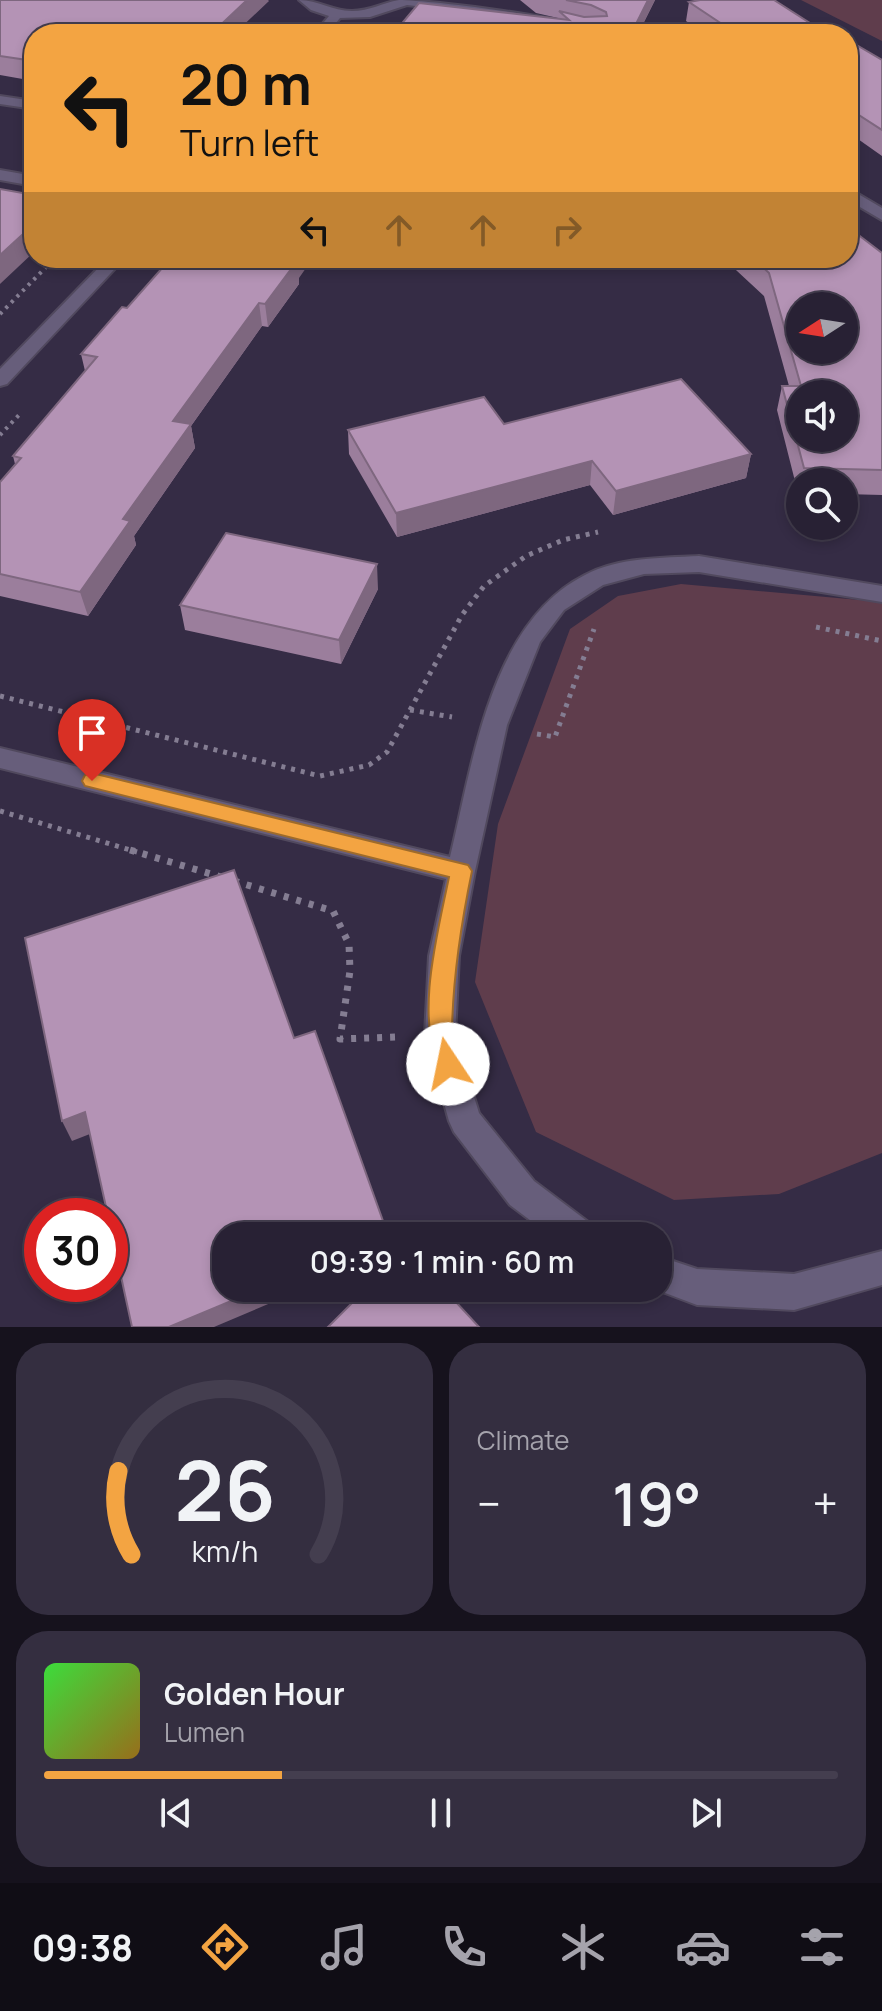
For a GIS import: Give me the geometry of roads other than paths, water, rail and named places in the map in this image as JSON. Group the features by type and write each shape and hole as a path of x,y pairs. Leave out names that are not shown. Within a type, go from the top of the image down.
{"street":[{"path":"305,0 322,10 338,13 385,10 405,0 519,14 558,24"},
{"path":"329,24 338,13"},
{"path":"0,100 24,104"},
{"path":"0,175 24,179"},
{"path":"858,199 882,215"},
{"path":"0,380 107,268"},
{"path":"560,1222 522,1193 465,1121 440,1035 444,956 461,871 494,725 529,639 556,604 595,579 644,566 699,564 882,594"},
{"path":"0,758 461,871"},
{"path":"672,1278 697,1287 794,1292 882,1268"}]}
